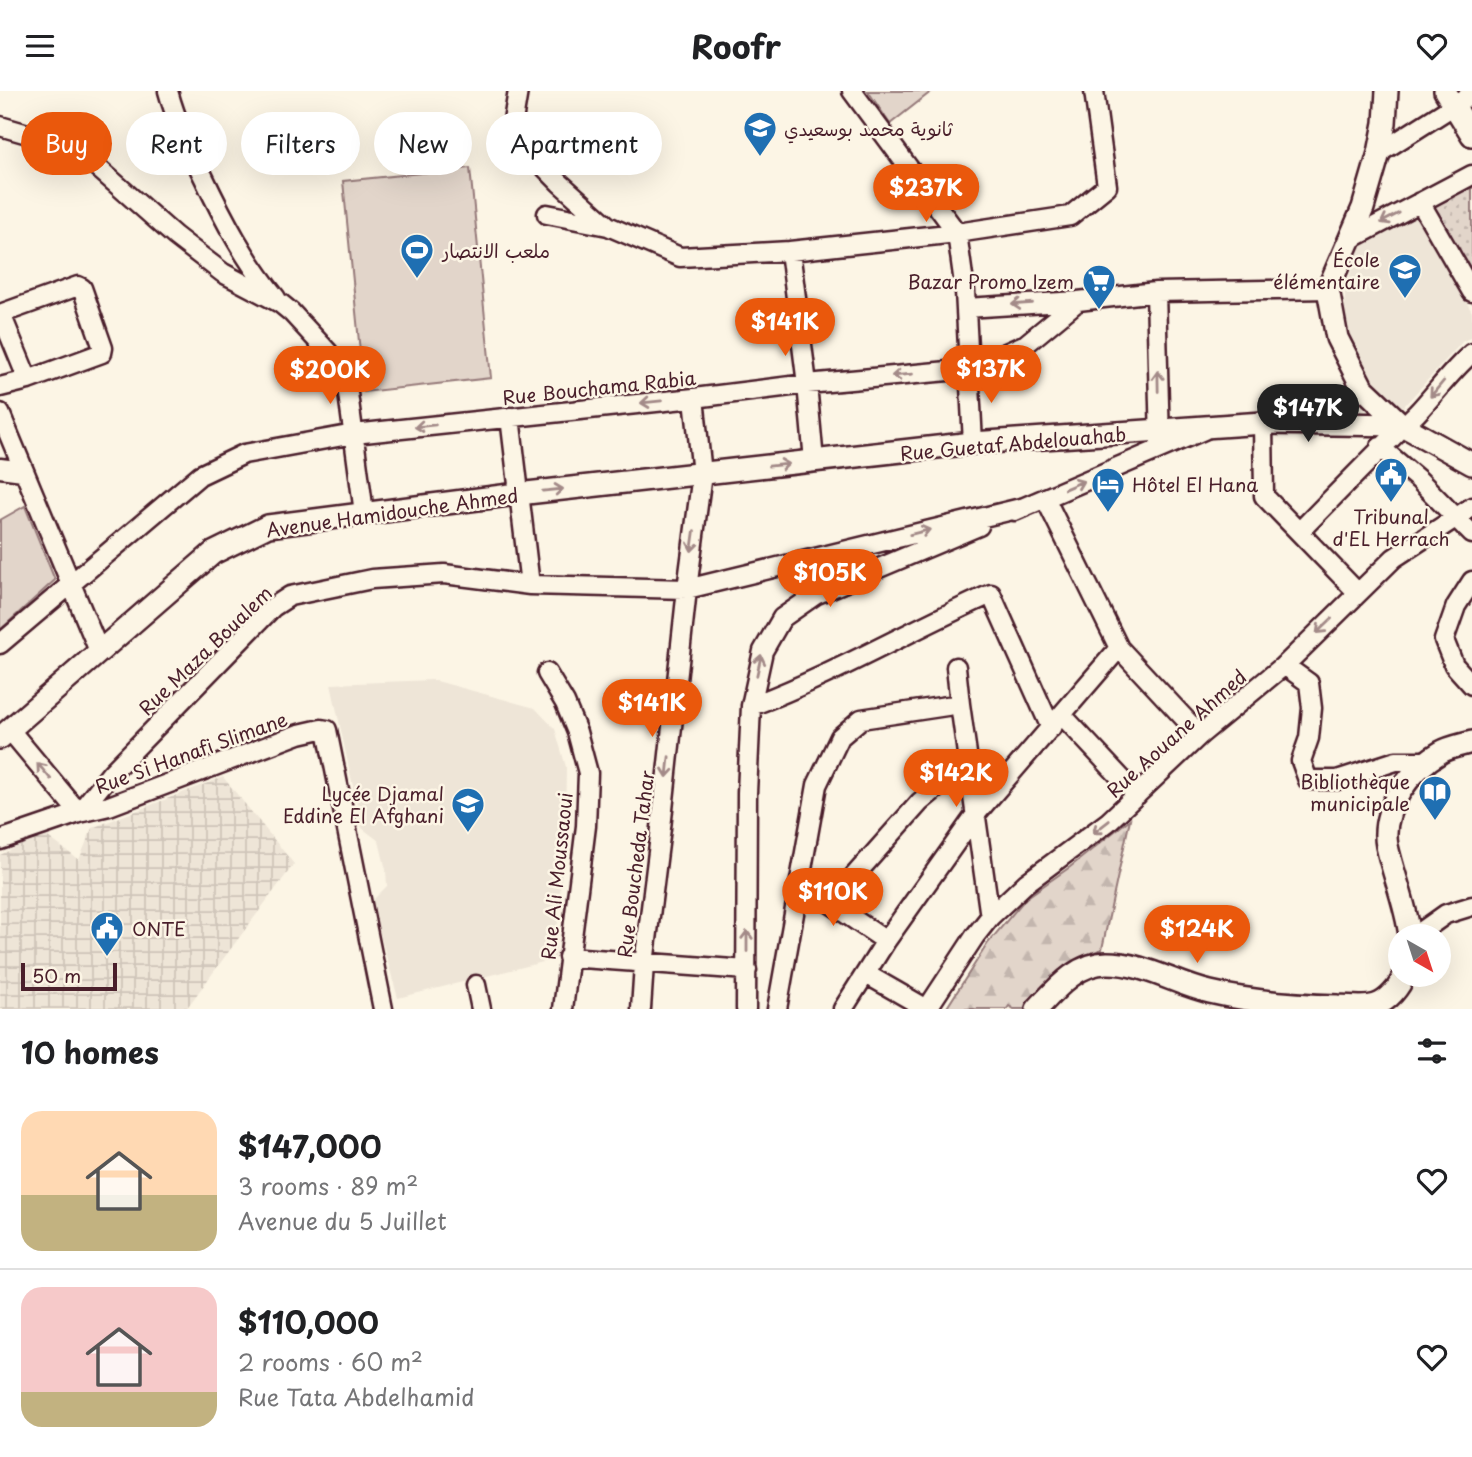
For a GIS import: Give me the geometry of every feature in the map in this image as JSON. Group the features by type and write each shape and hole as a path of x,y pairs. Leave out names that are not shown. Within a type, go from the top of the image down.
{"main road":[{"path":"1387,91 1385,123 1379,153 1363,208 1328,289 1337,338 1362,387 1402,425 1472,464"},
{"path":"1457,97 1472,135"},
{"name":"Rue Guetaf Abdelouahab","path":"814,461 973,443 1160,440 1213,426 1263,423 1402,425"},
{"name":"Avenue Hamidouche Ahmed","path":"5,734 213,553 268,526 518,494 814,461"},
{"path":"1410,924 1387,845 1390,812 1397,797 1427,761 1444,750 1472,742"},
{"path":"1037,1009 1066,980 1085,968 1106,963 1143,969 1207,992 1232,997 1330,1006 1377,1005 1388,999 1397,987"}],"street":[{"path":"168,91 175,118 229,229 254,271 280,303"},
{"path":"518,91 511,133 560,183 608,226"},
{"path":"852,91 957,233 966,308 973,443"},
{"path":"547,214 608,226 680,257 790,251 957,233 1070,216 1107,186 1094,91"},
{"path":"1379,153 1457,97"},
{"path":"0,126 52,141 89,160 175,236 223,273 291,311 328,352 347,386 364,513"},
{"path":"1349,240 1472,176"},
{"path":"1420,202 1472,292"},
{"path":"790,251 814,461"},
{"path":"0,387 28,380 102,353 102,340 82,288 72,287 0,314 28,380"},
{"path":"966,308 1078,301 1156,292 1328,289"},
{"path":"746,1009 747,793 751,706 762,651 782,618 815,595 1045,498 1160,440 1156,292"},
{"name":"Rue Bouchama Rabia","path":"0,644 200,475 244,453 354,434 807,384 970,369 1026,344 1078,301"},
{"path":"1299,532 1417,412 1455,367 1472,353"},
{"name":"Rue Boucheda Tahar","path":"641,1009 644,964 702,474 694,398"},
{"path":"0,413 100,651"},
{"path":"510,417 530,585"},
{"path":"1263,423 1264,496 1358,593"},
{"path":"1380,447 1419,480 1472,534"},
{"path":"0,468 23,471"},
{"path":"1045,498 1119,647 1200,735"},
{"name":"Rue Maza Boualem","path":"79,813 112,772 273,607 290,596 372,579 444,574 530,585 687,589 1025,506"},
{"name":"Rue Aouane Ahmed","path":"927,1009 990,918 1027,883 1108,822 1200,735 1284,665 1394,558 1472,507"},
{"path":"1472,581 1456,606 1444,640 1454,665 1472,684"},
{"path":"751,706 803,687 950,619 991,594 1056,722 1137,795"},
{"path":"843,1009 886,940 976,814 1119,647"},
{"path":"1284,665 1309,683 1312,708 1309,738 1301,761 1308,781 1337,780 1396,761 1427,761"},
{"path":"956,667 990,918"},
{"name":"Rue Ali Moussaoui","path":"547,673 565,703 577,732 588,773 586,826 563,1009"},
{"path":"777,1009 817,785 840,737 862,719 960,705"},
{"name":"Rue Si Hanafi Slimane","path":"0,839 109,806 299,734 327,730 383,1009"},
{"path":"5,734 79,813"},
{"path":"830,903 920,802 950,777 971,769"},
{"path":"799,886 886,940"},
{"path":"1431,924 1446,914 1472,906"},
{"path":"568,957 747,970"},
{"path":"866,974 927,1009"},
{"path":"477,985 481,1009"}],"shaded area":[{"name":"École élémentaire","path":"1414,210 1472,312 1472,337 1463,341 1398,410 1365,373 1348,335 1345,335 1345,288 1358,243"},
{"name":"Lycée Djamal Eddine El Afghani","path":"433,680 535,708 555,729 566,767 565,828 555,959 398,998 371,902 387,886 386,870 379,841 362,828 331,684"},
{"path":"223,777 294,864 186,1009 0,1009 0,855 44,834 79,860 92,828"}],"green space":[{"path":"868,91 932,91 890,124"},
{"name":"ملعب الانتصار","path":"402,175 471,175 491,378 364,392 343,181"},
{"path":"1472,185 1472,297 1425,211"},
{"path":"25,506 55,580 0,630 0,520"},
{"path":"1130,819 1102,949 1079,959 1060,973 1026,1009 1009,1006 1007,1009 946,1009 988,943 1026,898"}],"place":[{"name":"ثانوية محمد بوسعيدي","path":"760,158"},
{"name":"ملعب الانتصار","path":"417,280"},
{"name":"École élémentaire","path":"1405,300"},
{"name":"Bazar Promo Izem","path":"1099,311"},
{"name":"Tribunal d'EL Herrach","path":"1391,504"},
{"name":"Hôtel El Hana","path":"1108,514"},
{"name":"Bibliothèque municipale","path":"1435,822"},
{"name":"Lycée Djamal Eddine El Afghani","path":"468,834"},
{"name":"ONTE","path":"107,958"}]}
